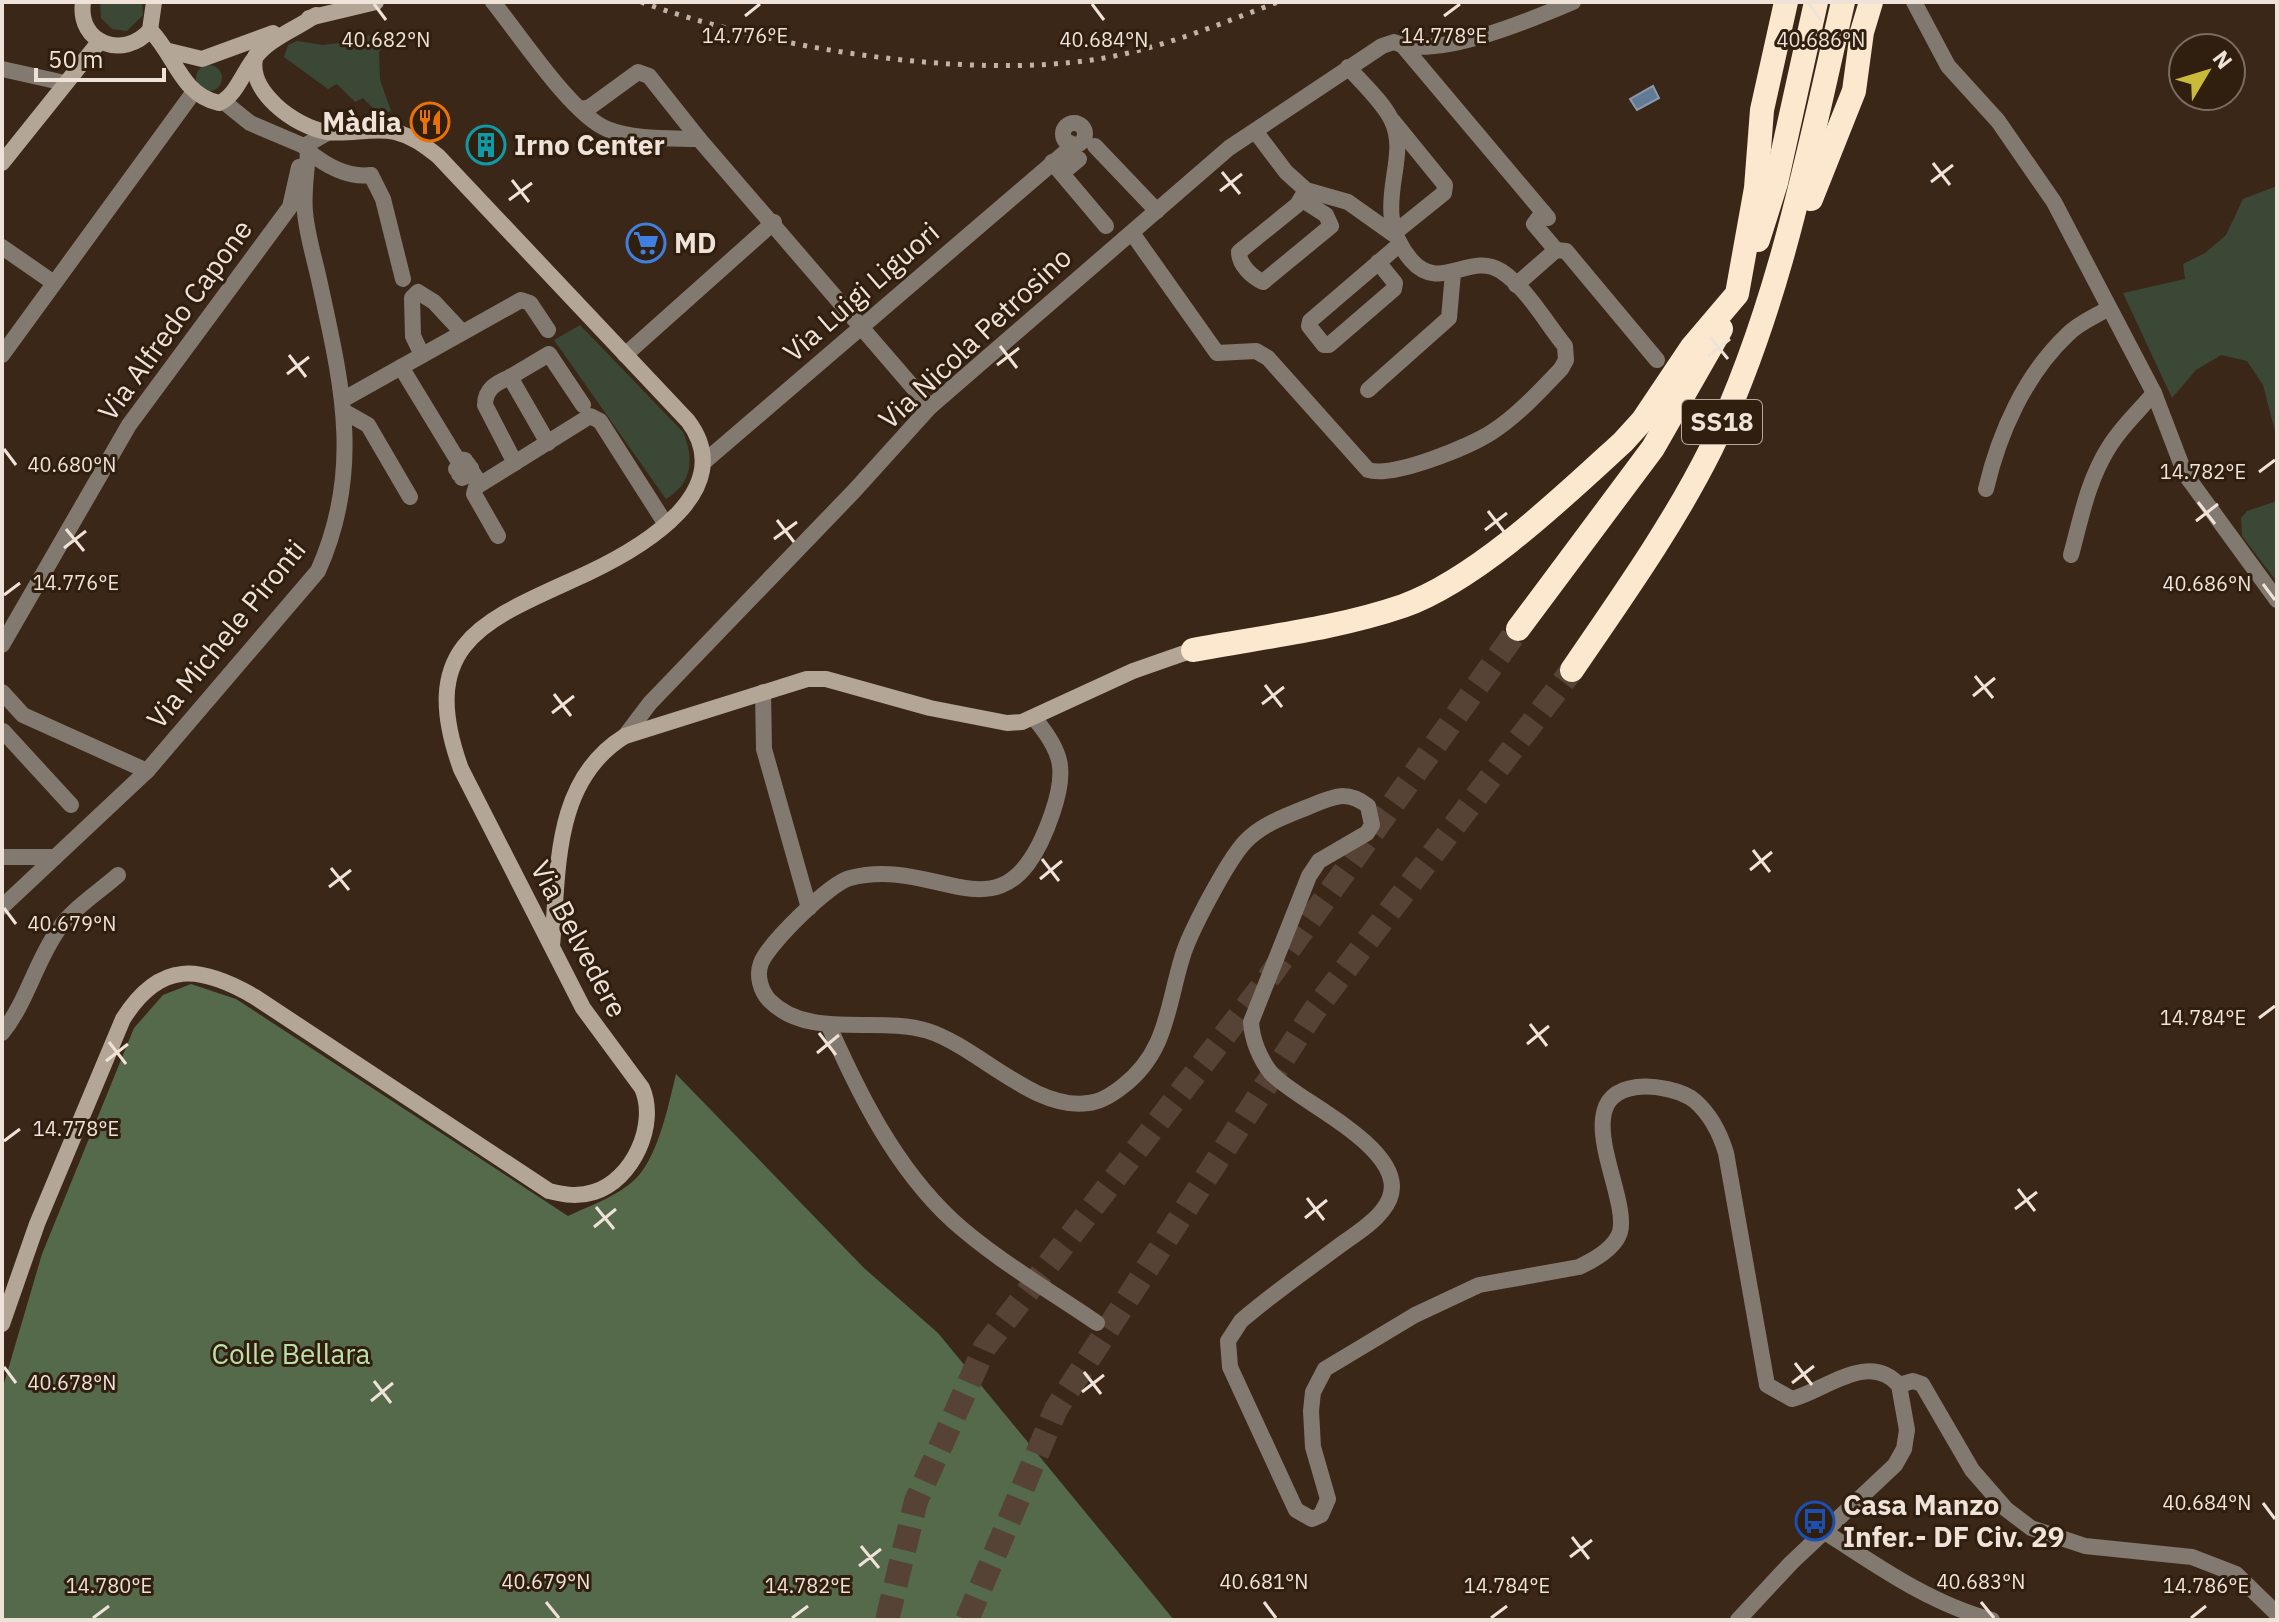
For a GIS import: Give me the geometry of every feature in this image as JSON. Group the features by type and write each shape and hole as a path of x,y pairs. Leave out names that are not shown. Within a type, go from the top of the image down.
{"highway":[{"path":"1193,650 1369,616 1404,605 1456,579 1623,442 1643,420 1692,347 1737,294 1756,188 1762,110 1786,2"},
{"name":"SS18","path":"1518,629 1653,448 1691,385 1737,294 1769,209 1816,2"},
{"name":"SS18","path":"1572,670 1671,521 1711,448 1756,342 1774,288 1843,2"},
{"path":"1756,342 1784,292 1819,176 1847,111 1871,2"}],"street":[{"path":"83,2 84,23 99,42 121,47 132,45 150,30 154,21 154,2"},
{"path":"169,51 188,58 210,57 316,15 376,2"},
{"path":"493,2 581,109 605,129 625,134 699,139"},
{"name":"Via Nicola Petrosino","path":"552,948 566,813 582,776 609,746 625,736 650,703 930,407 1199,172 1348,67 1394,42 1404,47 1432,47 1467,39 1573,2"},
{"path":"1914,2 1948,66 1998,121 2041,181 2154,393 2185,474 2277,600"},
{"path":"224,102 256,55 316,15"},
{"path":"150,30 169,51 193,93 205,100 224,102 250,123 306,148 321,162 356,177 371,175 383,199 403,279"},
{"path":"2,163 99,42"},
{"path":"1404,47 1546,215 1534,224 1556,250 1566,251 1573,257 1657,360"},
{"path":"256,55 252,68 255,80 278,104 310,127 329,132 391,131 421,142 458,176 700,437 704,462"},
{"path":"1348,67 1445,185 1444,193 1396,239 1378,262 1310,321 1309,326 1324,345 1329,345 1394,289 1395,283 1378,262"},
{"path":"2,69 65,83"},
{"path":"581,109 590,107 638,72 649,76 699,139 862,324 930,407"},
{"path":"2,355 193,93"},
{"path":"1392,120 1396,239"},
{"path":"306,148 310,127"},
{"path":"1255,131 1303,194 1326,215 1331,226 1263,282 1255,279 1239,260 1239,252 1303,194"},
{"path":"306,148 329,132"},
{"path":"1095,146 1157,211"},
{"name":"Via Michele Pironti","path":"2,907 147,771 318,571 338,521 345,464 345,406 305,211 306,148"},
{"name":"Via Alfredo Capone","path":"2,645 129,425 290,207 306,148"},
{"name":"Via Luigi Liguori","path":"704,462 862,324 1057,168 1072,150"},
{"path":"1057,168 1106,226"},
{"path":"1132,233 1217,353 1256,351 1268,358 1360,462 1368,470 1380,474 1494,431 1561,369 1566,360 1565,346 1516,285 1500,270 1477,264 1434,276 1422,270 1396,239 1348,202 1303,194"},
{"path":"625,355 774,222"},
{"path":"2,247 54,283"},
{"path":"1516,285 1556,250"},
{"path":"1368,390 1449,318 1453,273"},
{"path":"422,355 411,321 412,298 418,292 441,309 462,332"},
{"path":"410,497 368,425 345,406 401,367 521,300 530,303 548,330"},
{"path":"1986,489 1998,445 2028,384 2067,334 2109,308"},
{"path":"515,463 485,405 489,390 549,354 583,405"},
{"path":"401,367 457,459 465,460 457,470 469,465 459,474 471,469 463,479 473,473 480,484"},
{"path":"506,378 548,443"},
{"path":"2071,555 2088,490 2099,464 2110,445 2154,393"},
{"path":"498,536 474,494 480,484 588,416 596,418 665,523"},
{"name":"Via Belvedere","path":"2,1324 37,1224 123,1019 139,995 161,979 174,974 199,973 244,990 549,1191 581,1195 596,1192 617,1179 644,1136 649,1102 583,1008 461,769 446,718 450,676 473,635 490,620 531,596 590,572 665,523 692,496 704,462"},
{"path":"625,736 807,679 826,679 1007,723 1034,718 1133,671 1193,650"},
{"path":"2,692 23,715 147,771"},
{"path":"763,692 764,749 809,908"},
{"path":"23,715 3,732 71,805"},
{"path":"1034,718 1050,737 1063,770 1062,781 1042,845 1011,881 994,889 976,890 871,874 846,878 809,908 761,962 759,976 763,992 778,1007 797,1018 828,1024 891,1023 917,1027 956,1043 1057,1101 1090,1103 1111,1095 1144,1066 1158,1046 1173,1006 1182,956 1245,842 1269,823 1347,794 1368,806 1372,825 1367,833 1319,861 1309,876 1255,1006 1252,1036 1277,1078 1378,1153 1389,1172 1389,1202 1369,1224 1241,1321 1231,1334 1227,1351 1230,1367 1296,1510 1312,1519 1326,1509 1328,1499 1313,1447 1311,1411 1313,1392 1325,1369 1415,1315 1479,1285 1579,1267 1611,1246 1619,1234 1620,1209 1604,1150 1602,1127 1607,1107 1614,1097 1631,1087 1677,1092 1690,1097 1707,1113 1722,1138 1767,1385 1792,1399 1865,1370 1879,1371 1899,1385 1907,1430 1904,1449 1881,1481 1825,1532 1738,1620"},
{"path":"2,857 55,857"},
{"path":"2,1033 19,1011 42,955 60,927 118,875"},
{"path":"828,1024 859,1094 911,1173 952,1219 1097,1323"},
{"path":"1899,1385 1913,1381 1922,1384 1972,1470 2006,1509 2031,1528 2085,1546 2192,1557 2236,1574 2277,1614"},
{"path":"1825,1532 1898,1580 1972,1615 1992,1620"}],"green space":[{"path":"100,2 142,2 143,15 127,31 112,29 101,18"},
{"path":"382,32 396,33 379,52 380,80 391,111 380,115 363,98 355,102 337,84 328,89 284,57 288,45 297,41 323,45"},
{"path":"209,65 218,69 222,78 218,87 209,91 200,87 196,78 200,69"},
{"path":"2277,186 2277,439 2263,385 2247,361 2221,355 2196,370 2172,398 2123,293 2185,279 2183,264 2205,253 2226,235 2243,199"},
{"path":"580,325 683,432 689,451 689,469 682,485 666,499 554,340"},
{"path":"2277,501 2277,582 2242,536 2241,518 2247,511"},
{"name":"Colle Bellara","path":"191,984 236,999 568,1216 615,1194 639,1175 658,1141 676,1074 864,1268 938,1333 1174,1620 2,1620 2,1390 42,1254 134,1028 163,995"}],"water":[{"path":"1653,86 1659,98 1637,110 1630,99"}],"tunnel":[{"path":"887,1620 916,1501 985,1347 1267,980 1518,629"},
{"path":"967,1620 1056,1409 1314,1011 1572,670"}],"railway":[{"path":"641,2 692,19 806,46 867,56 988,65 1045,64 1121,55 1190,35 1278,2"}],"place":[{"name":"Màdia","path":"430,122"},
{"name":"Irno Center","path":"486,145"},
{"name":"MD","path":"646,243"},
{"name":"Casa Manzo Infer.- DF Civ. 29","path":"1815,1521"}]}
